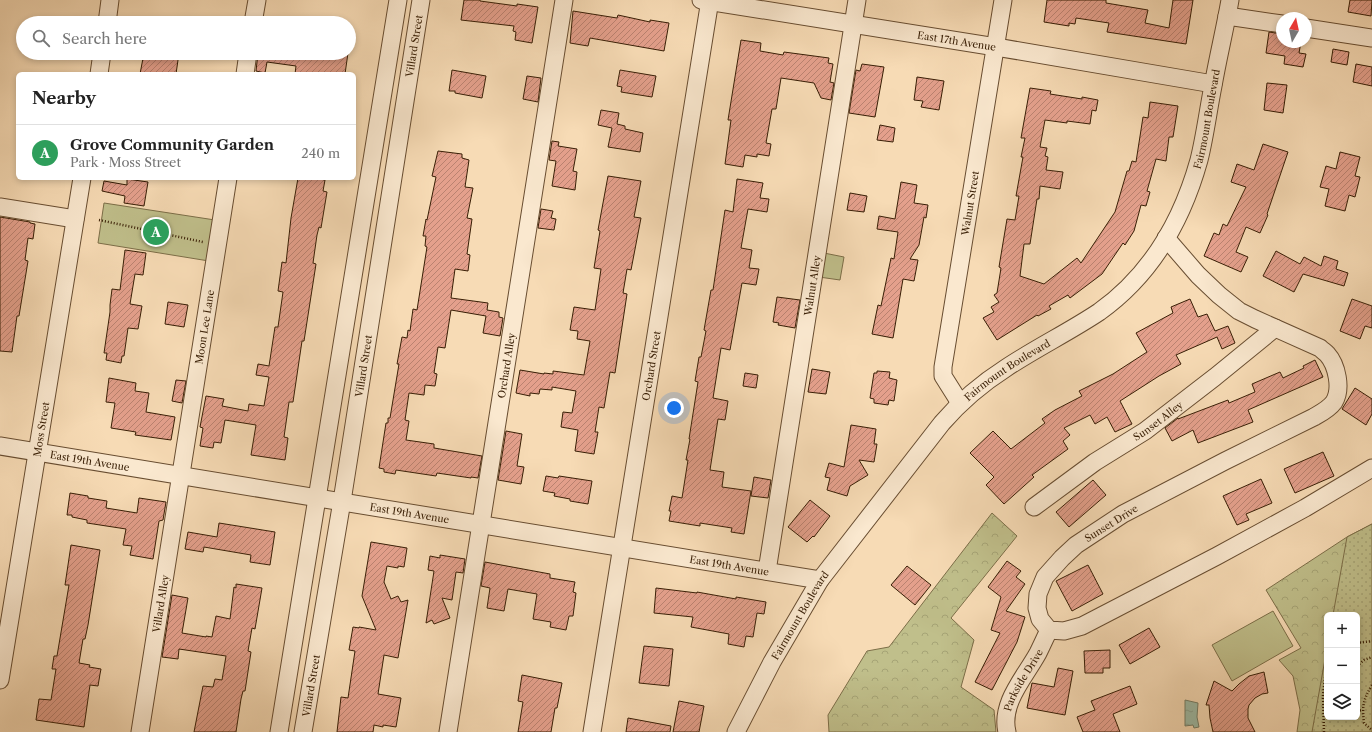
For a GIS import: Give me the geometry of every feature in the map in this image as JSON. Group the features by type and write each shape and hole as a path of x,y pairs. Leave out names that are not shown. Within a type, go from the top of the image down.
{"street":[{"path":"108,16 110,0"},
{"path":"254,16 257,0"},
{"path":"279,732 398,0"},
{"name":"Villard Street","path":"303,732 342,501 422,0"},
{"name":"Orchard Alley","path":"448,732 564,0"},
{"name":"East 17th Avenue","path":"707,0 1213,84"},
{"name":"Orchard Street","path":"592,732 707,0"},
{"name":"Walnut Alley","path":"767,571 857,0"},
{"name":"Walnut Street","path":"960,403 943,376 943,367 1003,0"},
{"path":"1229,8 1276,22"},
{"name":"Fairmount Boulevard","path":"736,732 765,675 820,580 937,429 960,403 980,386 1006,368 1079,324 1110,303 1124,292 1145,270 1166,238 1181,210 1195,174 1229,8"},
{"path":"1312,29 1372,38"},
{"path":"99,72 101,60"},
{"path":"245,72 247,60"},
{"name":"Moss Street","path":"0,680 82,180"},
{"name":"Moon Lee Lane","path":"181,475 228,180"},
{"path":"0,207 75,219"},
{"name":"Sunset Drive","path":"1049,630 1040,619 1037,608 1038,594 1046,577 1062,558 1076,545 1123,514 1308,420 1327,409 1337,396 1337,376 1334,364 1327,354 1320,348 1255,320 1239,311 1219,296 1198,275 1166,238"},
{"name":"Sunset Alley","path":"1034,507 1095,462 1145,431 1216,377 1275,328"},
{"name":"East 19th Avenue","path":"0,446 820,580"},
{"path":"1049,630 1064,631 1082,626 1102,616 1291,516 1372,468"},
{"name":"Villard Alley","path":"140,732 181,475"},
{"name":"Parkside Drive","path":"1007,732 1005,719 1007,709 1013,695 1049,630"}],"path":[{"path":"99,220 217,246"},
{"path":"1360,643 1372,641"},
{"path":"1360,663 1372,657"},
{"path":"1372,685 1365,696 1363,710 1364,723 1372,730"},
{"path":"1324,720 1324,732"}],"green space":[{"path":"104,203 215,220 209,261 98,243"},
{"path":"824,253 844,257 840,280 819,277"},
{"path":"992,513 1017,536 951,618 974,640 961,687 994,710 996,732 829,732 828,715 867,651 889,647"},
{"path":"1372,524 1372,732 1297,732 1300,710 1293,676 1279,660 1301,648 1266,590 1347,537"},
{"path":"1372,524 1372,732 1312,732 1324,665 1324,720 1360,720 1360,612 1334,612 1347,537"},
{"path":"1273,611 1293,646 1232,681 1212,645"}],"water":[{"path":"1185,700 1198,703 1197,717 1199,727 1194,728 1193,725 1185,726"}],"building":[{"path":"464,0 480,0 517,6 517,4 538,7 532,43 515,40 516,32 513,31 514,26 461,20"},
{"path":"1047,0 1106,0 1106,3 1148,10 1145,23 1169,28 1173,0 1193,0 1186,44 1107,32 1109,23 1076,18 1075,24 1069,23 1069,26 1044,22"},
{"path":"1350,0 1372,0 1371,16 1348,12"},
{"path":"573,11 617,18 618,15 650,22 650,20 669,23 664,51 590,38 588,46 570,43"},
{"path":"1269,32 1276,33 1276,48 1300,48 1299,53 1306,54 1303,67 1284,64 1285,56 1266,53"},
{"path":"741,40 761,43 760,51 783,55 784,52 829,58 828,63 833,64 830,82 834,83 831,100 821,98 814,83 781,78 776,109 772,109 766,143 771,144 769,156 757,154 757,157 745,155 743,167 725,164 731,120 728,120"},
{"path":"1333,49 1349,52 1347,65 1331,62"},
{"path":"143,60 178,60 176,72 140,72"},
{"path":"257,60 347,60 345,72 295,72 296,66 267,62 265,72 256,71"},
{"path":"862,64 884,67 875,117 849,113 856,70 860,71"},
{"path":"1356,64 1372,67 1372,86 1353,82"},
{"path":"452,70 486,76 482,98 455,93 455,91 449,91"},
{"path":"620,70 656,76 652,97 621,92 622,87 617,86"},
{"path":"527,76 541,78 538,102 523,99"},
{"path":"917,77 944,81 939,110 921,107 923,101 914,100"},
{"path":"1267,83 1287,85 1283,113 1264,110"},
{"path":"1030,88 1051,91 1050,94 1098,100 1096,111 1092,110 1090,124 1045,120 1040,147 1047,148 1045,156 1048,157 1046,170 1063,172 1060,189 1040,186 1039,199 1037,199 1030,244 1024,244 1020,276 1044,284 1077,258 1081,263 1115,212 1127,171 1129,171 1132,161 1136,162 1143,117 1148,118 1150,102 1178,106 1173,137 1169,137 1166,161 1156,159 1147,191 1150,192 1146,206 1141,205 1134,231 1125,245 1123,243 1102,274 1070,298 1068,295 1049,306 1051,309 1038,316 1037,315 997,340 983,318 994,312 991,307 999,302 994,295 997,293 1001,268 999,267 1007,219 1015,220 1019,196 1016,196 1025,138 1021,138"},
{"path":"601,110 619,113 617,124 625,126 625,129 643,133 640,152 608,147 612,128 598,125"},
{"path":"880,125 895,128 893,142 877,140"},
{"path":"552,141 559,142 558,146 577,149 573,171 577,172 575,190 552,186 556,161 549,160"},
{"path":"1263,144 1288,152 1267,214 1268,215 1260,233 1246,227 1236,252 1248,257 1241,272 1204,256 1214,233 1219,235 1223,224 1227,226 1246,187 1231,182 1237,164 1254,170"},
{"path":"438,151 462,154 462,158 469,160 465,187 473,188 467,218 472,219 467,254 470,255 468,271 455,269 451,298 488,303 487,310 499,312 499,317 503,318 500,336 483,333 486,316 451,310 445,348 438,347 434,373 437,374 435,386 425,385 424,395 409,393 405,420 409,421 406,440 434,444 434,448 482,456 478,478 437,473 436,476 396,470 395,474 384,472 384,469 379,468 386,423 388,423 388,418 390,418 402,337 407,338 408,330 410,331 413,309 417,310 427,247 425,246 426,236 423,236 436,177 432,176"},
{"path":"1340,152 1360,157 1355,176 1360,177 1355,197 1349,195 1345,211 1325,206 1329,189 1320,187 1326,166 1336,169"},
{"path":"608,176 641,181 634,217 641,218 631,270 627,269 623,293 627,294 615,373 610,372 604,408 599,407 595,432 598,432 594,454 575,451 578,430 561,427 563,412 572,413 576,391 552,387 552,390 540,389 539,394 530,393 530,396 516,393 520,370 544,374 553,374 553,371 584,375 590,341 577,339 578,331 570,330 574,307 595,310 601,269 594,268 600,231 598,230"},
{"path":"737,179 763,183 760,198 769,199 767,212 748,209 741,248 752,250 749,268 759,269 756,285 742,283 730,350 721,348 713,398 728,401 725,420 718,419 710,470 724,472 722,487 751,491 744,534 731,532 732,528 700,523 700,526 669,521 672,496 682,498 688,460 686,460 698,382 695,381 699,357 701,357 706,331 704,330 711,290 713,290 725,210 733,212"},
{"path":"127,180 148,182 144,206 124,203 125,196 102,191 104,181 127,185"},
{"path":"298,180 325,180 323,191 327,192 321,228 319,227 317,235 313,263 316,264 304,341 302,341 293,402 289,402 284,437 288,438 285,460 251,455 256,425 225,420 221,443 214,442 213,448 200,446 203,428 200,427 206,396 224,399 222,406 248,411 249,404 264,406 269,377 256,375 258,364 269,366 275,327 278,327 283,292 278,291 282,262 286,263 291,218"},
{"path":"901,182 917,185 914,203 928,205 926,218 924,217 919,245 910,259 918,260 914,281 903,279 893,338 872,334 878,305 881,306 891,258 894,259 898,232 877,229 879,216 895,219"},
{"path":"850,193 867,196 864,212 847,210"},
{"path":"541,209 553,211 551,218 556,219 554,230 538,228"},
{"path":"0,217 35,224 33,239 28,238 25,260 28,261 19,316 17,316 12,352 0,351"},
{"path":"125,250 146,253 143,275 135,274 130,304 142,306 138,329 128,328 124,356 122,356 121,363 106,360 107,353 104,353 112,289 120,290"},
{"path":"1276,251 1300,264 1304,257 1321,266 1324,256 1338,261 1336,269 1348,273 1344,286 1303,274 1294,292 1263,276"},
{"path":"777,297 800,300 795,328 778,325 779,323 773,322"},
{"path":"1190,299 1198,317 1207,314 1215,331 1228,326 1235,343 1222,349 1217,337 1176,355 1181,364 1120,401 1132,424 1115,432 1107,417 1095,424 1090,415 1064,428 1070,435 1063,441 1068,449 1032,475 1034,477 1004,504 986,485 994,477 970,453 993,431 1011,449 1045,423 1042,419 1055,410 1082,396 1079,391 1113,374 1147,352 1136,333 1173,313 1171,307"},
{"path":"1352,299 1372,306 1372,328 1365,326 1360,339 1340,331"},
{"path":"168,302 188,305 184,327 165,324"},
{"path":"1315,360 1323,377 1248,410 1253,422 1198,443 1193,430 1172,441 1165,428 1178,418 1228,400 1229,403 1255,392 1252,384 1280,372 1283,378 1304,368 1303,366"},
{"path":"812,369 830,372 826,394 808,392"},
{"path":"877,371 890,372 889,378 897,380 894,401 889,400 888,405 874,403 874,399 870,398 874,373 877,373"},
{"path":"745,373 758,375 756,388 743,386"},
{"path":"109,378 136,383 135,391 149,393 146,412 175,417 171,440 135,435 136,432 111,428 115,403 106,402"},
{"path":"176,380 186,381 182,403 172,401"},
{"path":"1355,388 1372,399 1372,414 1366,425 1342,409"},
{"path":"851,425 876,429 874,444 877,444 874,462 859,460 868,475 850,486 847,496 827,490 830,478 825,477 829,463 844,467"},
{"path":"506,431 522,434 517,466 524,467 521,484 498,480"},
{"path":"1323,452 1334,476 1295,493 1284,469"},
{"path":"546,476 558,478 559,476 592,481 588,504 570,501 570,499 554,496 555,493 543,491"},
{"path":"754,477 771,480 768,498 751,496"},
{"path":"1261,479 1272,503 1246,514 1249,520 1237,525 1223,496"},
{"path":"1093,480 1106,495 1069,527 1056,512"},
{"path":"70,493 107,501 106,508 137,513 139,498 166,502 163,520 159,521 153,559 130,555 132,546 123,545 126,529 87,523 87,520 72,517 72,515 67,515"},
{"path":"810,500 830,516 814,537 813,536 807,542 788,527"},
{"path":"219,523 275,532 270,565 250,562 251,555 204,547 203,552 185,549 188,532 217,537"},
{"path":"371,542 407,548 404,567 398,566 398,568 387,566 384,582 391,599 398,596 401,602 408,600 398,658 384,655 378,694 401,698 396,727 374,725 373,732 337,732 341,697 348,698 355,651 349,650 353,627 376,630 362,596"},
{"path":"71,545 100,550 88,625 85,639 83,639 79,663 90,665 89,667 101,669 98,686 90,685 84,727 36,720 39,699 51,700 56,669 52,669 54,656 57,656 69,585 65,585"},
{"path":"440,555 465,559 463,573 456,572 452,600 442,598 450,618 434,624 432,620 426,623 434,571 428,570 430,556 440,558"},
{"path":"1007,561 1021,571 1016,577 1025,584 1006,611 1025,617 1017,642 992,690 975,682 1000,633 991,630 1001,597 988,587"},
{"path":"485,562 550,574 550,578 575,582 573,592 576,593 573,616 569,616 566,630 550,627 551,622 533,619 537,594 508,589 504,611 487,608 490,588 481,586"},
{"path":"1088,565 1103,594 1072,611 1056,581"},
{"path":"907,566 931,585 915,605 891,585"},
{"path":"236,584 262,588 255,629 252,628 248,651 251,652 245,691 243,691 241,699 236,732 194,732 203,686 213,687 215,679 222,680 226,656 179,649 178,659 162,657 172,595 188,598 182,633 212,637 216,616 230,619 234,587 236,588"},
{"path":"656,588 697,592 736,599 736,597 766,602 764,614 757,613 753,637 746,636 744,647 728,644 729,634 691,627 693,617 654,613"},
{"path":"1149,628 1160,647 1130,664 1119,645"},
{"path":"644,646 673,649 669,686 639,683"},
{"path":"1110,650 1110,668 1103,668 1103,673 1085,673 1084,651"},
{"path":"1058,668 1073,671 1065,715 1027,708 1032,683 1054,687"},
{"path":"1264,672 1268,693 1262,694 1255,698 1249,705 1248,709 1248,718 1255,732 1213,732 1209,705 1206,705 1214,681 1232,691 1249,676"},
{"path":"522,675 562,683 557,708 555,708 551,732 518,732 523,702 518,701"},
{"path":"1130,686 1137,704 1113,714 1120,732 1083,732 1077,717 1095,710 1091,701"},
{"path":"679,701 704,706 699,732 673,732"},
{"path":"628,718 671,726 670,732 626,732"}],"place":[{"name":"Grove Community Garden","path":"156,232"}]}
